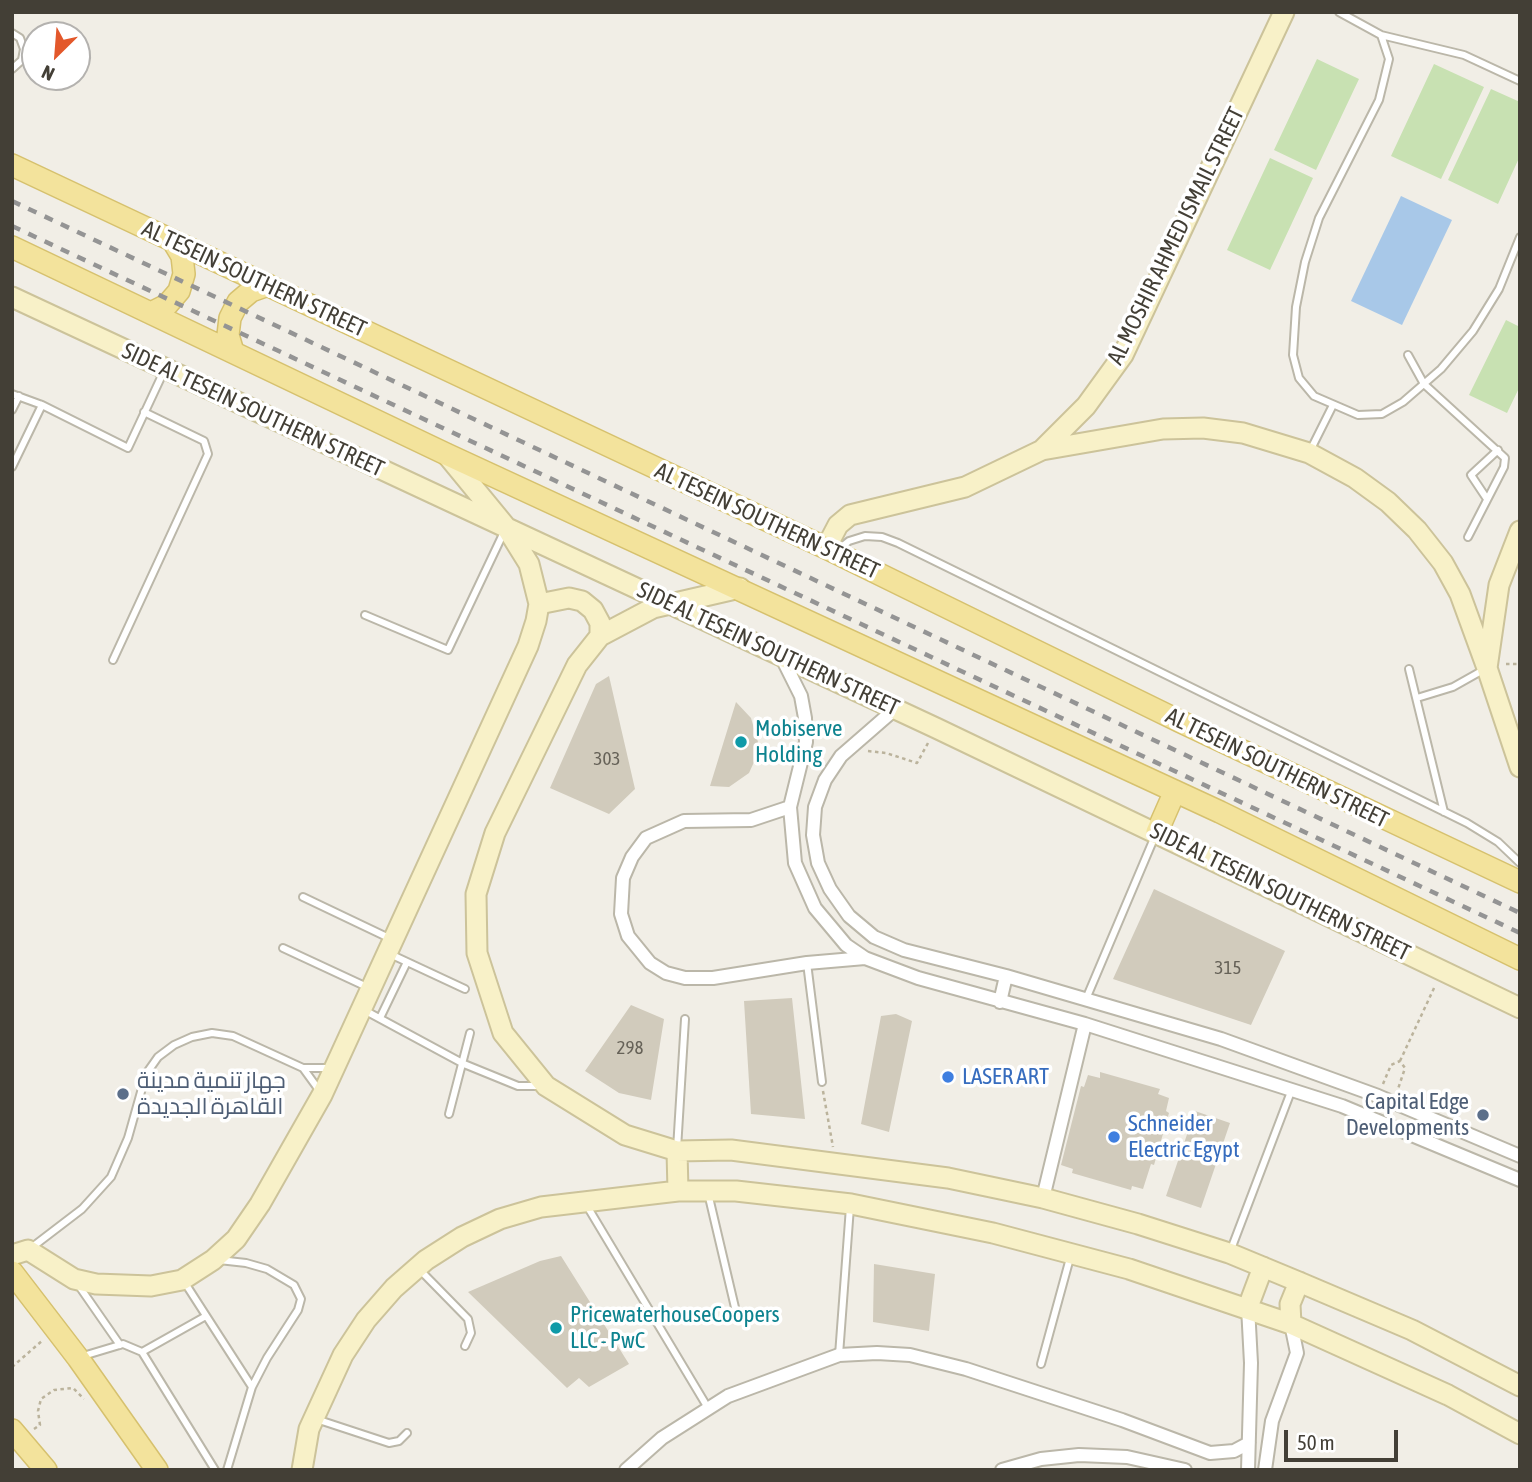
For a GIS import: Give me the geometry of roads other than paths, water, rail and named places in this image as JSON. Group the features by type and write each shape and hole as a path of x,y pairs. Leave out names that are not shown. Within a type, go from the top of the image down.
{"main road":[{"name":"AL TESEIN SOUTHERN STREET","path":"12,165 831,550 1179,721 1520,882"},
{"path":"151,313 167,305 179,291 184,274 182,256 173,241"},
{"path":"12,247 446,454 1175,791 1520,959"},
{"path":"233,352 228,335 230,318 238,302 251,291 268,285"},
{"path":"1157,832 1175,791"},
{"path":"12,1272 78,1357 157,1470"},
{"path":"15,1434 46,1470"}],"street":[{"name":"AL MOSHIR AHMED ISMAIL STREET","path":"831,550 838,525 850,515 965,487 1042,450 1086,406 1123,355 1284,12"},
{"name":"SIDE AL TESEIN SOUTHERN STREET","path":"12,297 780,654 1157,832 1520,1008"},
{"path":"1086,406 1083,425 1086,433 1094,439"},
{"path":"1042,450 1163,429 1203,428 1243,433 1309,453 1355,478 1388,502 1417,530 1443,563 1469,612 1520,767"},
{"path":"20,1252 74,1279 119,1287 151,1286 182,1280 213,1261 236,1239 260,1204 321,1095 372,990 528,646 539,604 529,564 506,527 446,454"},
{"path":"1486,668 1494,610 1520,531"},
{"path":"740,589 669,603 629,618 600,636 577,665 495,833 476,894 477,953 503,1033 546,1086 625,1135 677,1151 732,1150 948,1178 1044,1198 1229,1254 1412,1330 1520,1386"},
{"path":"539,604 569,597 582,601 593,610 600,623 600,636"},
{"path":"1469,612 1482,618 1494,610"},
{"path":"780,654 801,696 805,719 806,741 790,807 795,863 803,887 830,928 846,945 865,958 908,975 1085,1024 1342,1105 1520,1180"},
{"path":"895,709 841,756 825,780 815,807 813,835 818,863 830,889 849,916 874,937 904,950 1006,976 1221,1040 1350,1085 1520,1156"},
{"path":"790,807 751,820 694,820 657,830 638,847 626,867 621,890 621,914 628,936 641,955 658,968 676,976 712,978 807,963 865,958"},
{"path":"1000,1002 1006,976"},
{"path":"1044,1198 1085,1024"},
{"path":"1342,1105 1350,1085"},
{"path":"677,1151 678,1191"},
{"path":"302,1470 314,1418 343,1355 366,1320 394,1288 418,1267 461,1237 500,1219 541,1207 678,1191 794,1195 851,1204 934,1220 1071,1254 1248,1307 1291,1324 1448,1395 1520,1434"},
{"path":"1248,1470 1251,1336 1248,1307 1263,1267"},
{"path":"1265,1470 1272,1421 1297,1353 1290,1304 1299,1282"},
{"path":"625,1470 662,1438 728,1396 783,1373 839,1355 910,1355 965,1369 1122,1420 1210,1453 1234,1451 1249,1443"},
{"path":"1002,1470 1041,1460 1079,1455 1126,1457 1185,1470"}],"lane":[{"path":"1340,12 1381,35 1464,55 1520,81"},
{"path":"12,33 20,38 24,49 22,60 12,69"},
{"path":"1381,35 1387,46 1388,73 1367,126 1319,218 1305,262 1296,307 1293,355 1299,377 1314,396 1333,405 1358,415 1382,414 1441,369 1473,331 1499,289 1520,236"},
{"path":"1408,355 1424,384 1498,450 1505,463 1468,537"},
{"path":"12,410 16,395 128,447 165,369"},
{"path":"12,467 42,405"},
{"path":"1309,453 1333,405"},
{"path":"113,660 208,454 204,441 144,412"},
{"path":"1487,499 1471,475 1498,450"},
{"path":"365,615 441,650 448,650 506,527"},
{"path":"831,550 865,536 898,543 1444,812 1488,835 1520,863"},
{"path":"1417,698 1453,687 1486,668"},
{"path":"1409,669 1444,812"},
{"path":"1086,999 1157,832"},
{"path":"303,897 391,947 407,962 465,989"},
{"path":"283,948 372,990"},
{"path":"380,1018 407,962"},
{"path":"807,963 822,1082"},
{"path":"362,1009 464,1064 517,1086 546,1086"},
{"path":"677,1151 685,1019"},
{"path":"20,1252 82,1209 111,1177 128,1138 146,1073 158,1057 174,1045 212,1033 233,1036 303,1068 334,1067"},
{"path":"449,1114 470,1033"},
{"path":"303,1068 321,1095"},
{"path":"1229,1254 1292,1089"},
{"path":"708,1191 711,1217 737,1317"},
{"path":"583,1201 708,1408"},
{"path":"839,1355 851,1204"},
{"path":"1041,1364 1071,1254"},
{"path":"213,1261 246,1263 267,1269 298,1289 301,1305 252,1387 227,1470"},
{"path":"418,1267 468,1319 471,1333 465,1346"},
{"path":"74,1279 120,1345"},
{"path":"182,1280 252,1387"},
{"path":"142,1352 206,1316"},
{"path":"78,1357 120,1345 130,1345 142,1352 215,1470"},
{"path":"314,1418 389,1443 399,1441 407,1433"}],"water":[{"path":"1401,196 1452,220 1402,325 1351,301"}],"railway":[{"path":"12,201 1520,913"},
{"path":"12,226 1520,933"}],"place":[{"name":"Mobiserve Holding","path":"741,742"},
{"name":"LASER ART","path":"948,1077"},
{"name":"جهاز تنمية مدينة القاهرة الجديدة","path":"123,1094"},
{"name":"Capital Edge Developments","path":"1483,1115"},
{"name":"Schneider Electric Egypt","path":"1114,1137"},
{"name":"PricewaterhouseCoopers LLC - PwC","path":"556,1328"}]}
